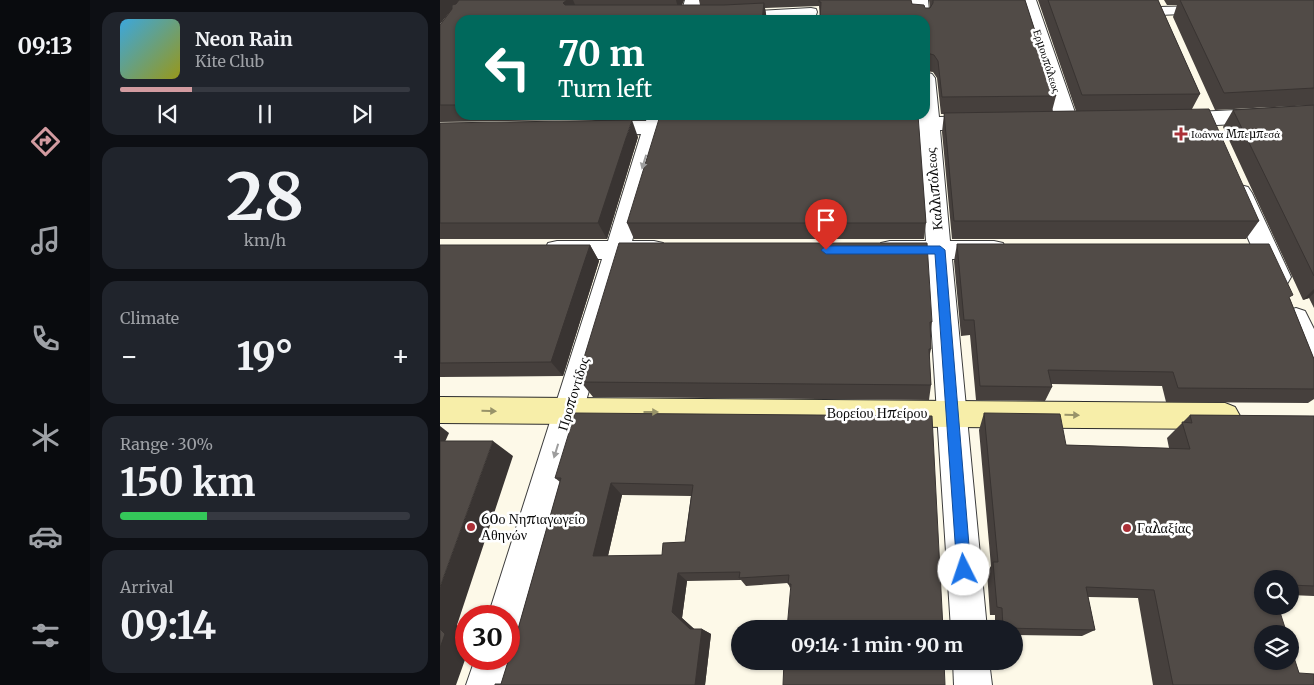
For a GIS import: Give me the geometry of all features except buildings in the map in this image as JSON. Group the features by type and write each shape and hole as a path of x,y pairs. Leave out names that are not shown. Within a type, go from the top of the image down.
{"street":[{"path":"687,15 694,0"},
{"path":"919,0 920,15"},
{"name":"Ερμουπόλεως","path":"1027,0 1067,121"},
{"path":"1160,120 1314,113"},
{"name":"Καλλιπόλεως","path":"928,120 940,250 968,620"},
{"path":"576,128 656,121 713,126"},
{"name":"Προποντίδος","path":"509,605 656,121"},
{"path":"860,124 998,122"},
{"path":"1230,172 1256,250 1288,300 1314,358"},
{"path":"538,250 676,250"},
{"path":"871,250 1019,250"},
{"name":"Βορείου Ηπείρου","path":"440,410 1256,417"},
{"path":"485,685 490,670"},
{"path":"972,670 973,685"}],"lane":[{"path":"1160,13 1217,9"},
{"path":"747,15 811,12"}],"place":[{"name":"Ιωάννα Μπεμπεσά","path":"1181,134"},
{"name":"60ο Νηπιαγωγείο Αθηνών","path":"471,527"},
{"name":"Γαλαξίας","path":"1127,528"}],"route":[{"path":"826,250 940,250 964,570"}]}
